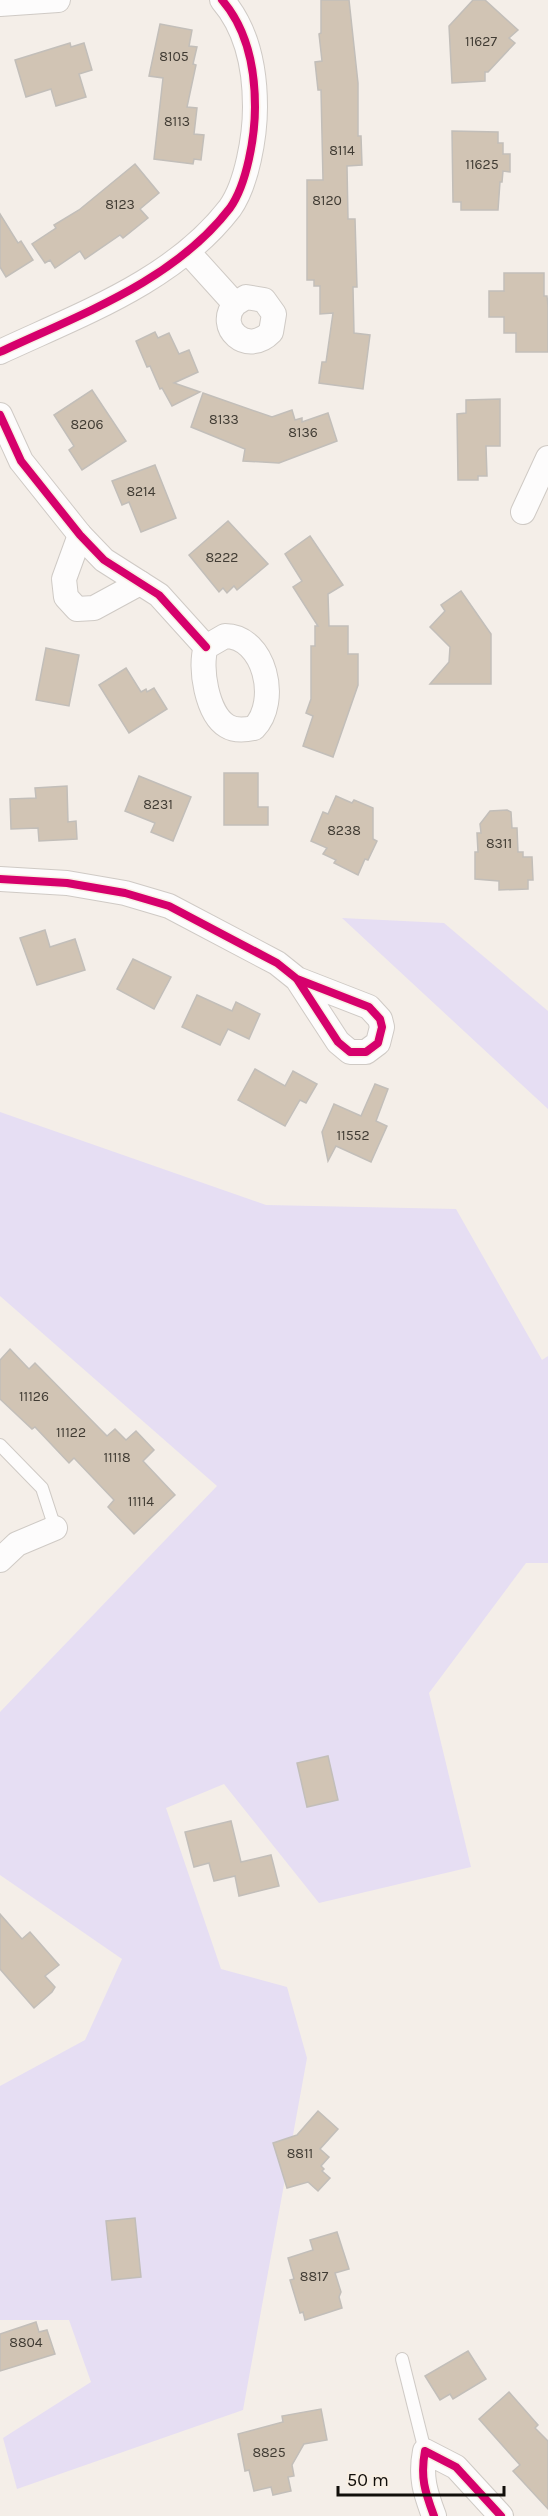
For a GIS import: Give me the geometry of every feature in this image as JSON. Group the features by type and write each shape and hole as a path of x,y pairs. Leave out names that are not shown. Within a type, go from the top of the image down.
{"street":[{"path":"0,4 58,0"},
{"path":"0,352 123,295 188,252 231,206 250,160 255,116 255,81 248,46 222,0"},
{"path":"188,252 235,304"},
{"path":"0,415 21,460 80,535 104,560 159,595 206,647"},
{"path":"523,512 548,458"},
{"path":"80,535 64,579 66,597 77,609 94,608 140,583"},
{"path":"0,879 67,883 124,893 169,906 277,963 297,979"},
{"path":"0,1560 17,1544 55,1528"},
{"path":"434,2516 421,2471 424,2451 456,2468 501,2516"}],"lane":[{"path":"0,1445 42,1488 55,1528"},
{"path":"402,2359 424,2451"}],"shaded area":[{"path":"342,918 444,923 548,1011 548,1109"},
{"path":"0,1112 266,1205 456,1209 542,1360 548,1356 548,1563 526,1563 429,1693 471,1867 319,1903 224,1784 166,1808 221,1969 287,1987 307,2058 243,2410 17,2489 3,2438 91,2382 69,2320 0,2320 0,2086 85,2040 122,1959 0,1875 0,1712 217,1486 0,1296"}],"building":[{"path":"321,0 349,0 358,83 358,136 361,136 362,165 347,166 348,219 355,219 357,287 353,287 354,333 370,335 363,389 319,383 322,362 326,362 333,313 320,314 320,286 314,286 314,280 307,280 307,180 323,180 321,90 318,90 315,62 322,61 319,34 321,33"},
{"path":"473,0 485,0 518,30 509,38 515,43 488,72 485,72 485,81 452,83 449,26"},
{"path":"160,24 192,30 189,46 197,47 193,64 196,65 187,107 197,108 194,134 204,135 201,160 194,159 193,164 154,159 163,78 149,76"},
{"path":"70,43 71,47 84,43 92,70 79,74 86,97 56,106 51,89 26,97 15,60"},
{"path":"452,131 498,132 498,143 503,143 503,154 510,154 510,172 503,171 498,210 461,210 461,202 453,202"},
{"path":"135,164 159,193 140,209 148,218 123,238 120,235 85,259 80,251 55,268 50,260 45,263 32,244 56,228 54,225 79,210"},
{"path":"0,214 18,243 21,241 33,260 6,277 0,267"},
{"path":"504,273 544,273 544,296 547,296 548,307 548,352 516,352 516,333 504,333 504,317 489,317 489,291 504,291"},
{"path":"155,332 158,338 169,333 179,354 189,350 198,372 174,383 200,392 172,406 162,388 160,389 150,366 147,367 136,341"},
{"path":"92,390 126,441 82,470 69,450 74,446 54,415"},
{"path":"203,393 272,417 292,410 295,420 302,418 302,422 328,413 337,441 279,463 243,461 245,449 191,427"},
{"path":"500,399 500,446 486,446 487,476 478,476 478,480 458,480 457,414 466,413 466,400"},
{"path":"155,465 176,518 141,532 129,502 122,505 112,481"},
{"path":"228,521 268,564 237,590 234,586 227,593 223,588 219,592 189,555"},
{"path":"310,536 343,585 328,594 329,626 348,626 348,654 358,654 358,685 333,757 303,746 313,716 306,713 311,699 311,646 315,646 315,626 318,626 293,587 302,581 285,554"},
{"path":"461,591 491,634 491,684 430,684 449,662 450,647 430,627 445,611 441,605"},
{"path":"46,648 79,655 69,706 36,700"},
{"path":"126,668 141,692 154,688 167,709 129,733 99,685"},
{"path":"224,773 258,773 258,807 268,807 268,825 224,825"},
{"path":"139,776 191,797 173,841 151,832 155,823 125,811"},
{"path":"67,786 68,822 76,821 77,839 39,841 38,828 11,829 10,799 36,798 35,788"},
{"path":"336,796 373,808 373,839 377,841 358,875 334,863 336,860 323,854 327,848 311,841 323,812 328,814"},
{"path":"507,810 511,812 512,828 517,828 518,852 523,852 523,857 532,857 533,880 528,880 528,889 499,890 499,881 475,879 475,852 478,852 477,833 481,833 480,824 490,811"},
{"path":"45,930 50,947 75,939 85,970 37,985 20,938"},
{"path":"133,959 171,977 154,1009 117,989"},
{"path":"197,995 232,1011 236,1002 260,1014 249,1039 228,1029 220,1045 182,1027"},
{"path":"255,1069 285,1086 293,1071 317,1084 306,1103 300,1100 285,1126 238,1100"},
{"path":"375,1084 388,1089 376,1121 387,1126 371,1162 336,1146 328,1161 322,1132 334,1104 361,1116"},
{"path":"10,1349 29,1369 35,1363 107,1436 115,1429 126,1440 136,1431 154,1450 143,1461 175,1495 134,1534 108,1507 114,1500 74,1458 69,1463 35,1427 32,1429 0,1399 0,1360"},
{"path":"328,1756 338,1800 307,1807 297,1763"},
{"path":"231,1821 241,1862 271,1855 279,1886 239,1896 235,1876 214,1881 209,1863 194,1867 185,1832"},
{"path":"0,1914 22,1939 30,1932 59,1965 45,1976 55,1987 34,2008 0,1969"},
{"path":"318,2111 338,2129 320,2149 329,2157 321,2166 324,2169 322,2171 330,2178 318,2191 308,2182 287,2188 273,2143 297,2135"},
{"path":"135,2218 141,2277 112,2280 106,2221"},
{"path":"337,2232 349,2269 335,2273 341,2292 339,2297 342,2308 305,2320 303,2312 300,2313 290,2280 294,2279 288,2258 313,2250 310,2240"},
{"path":"36,2322 39,2332 47,2330 55,2354 0,2371 0,2334"},
{"path":"468,2351 486,2379 453,2399 450,2394 440,2400 425,2376"},
{"path":"509,2392 538,2425 535,2428 548,2441 548,2509 513,2471 520,2465 479,2419"},
{"path":"321,2409 327,2440 304,2444 292,2465 294,2476 288,2477 291,2491 273,2495 271,2487 254,2491 249,2470 245,2471 238,2434 283,2422 282,2416"}],"cycle path":[{"path":"0,352 94,309 154,276 207,234 230,208 241,186 249,159 255,119 255,93 254,78 244,37 222,0"},
{"path":"0,415 21,461 80,535 104,560 159,595 206,647"},
{"path":"0,879 67,883 125,893 169,906 277,963 297,979 338,1042 350,1052 366,1052 378,1043 382,1027 380,1019 369,1007 297,979"},
{"path":"434,2516 424,2484 425,2451 456,2467 501,2516"}]}
